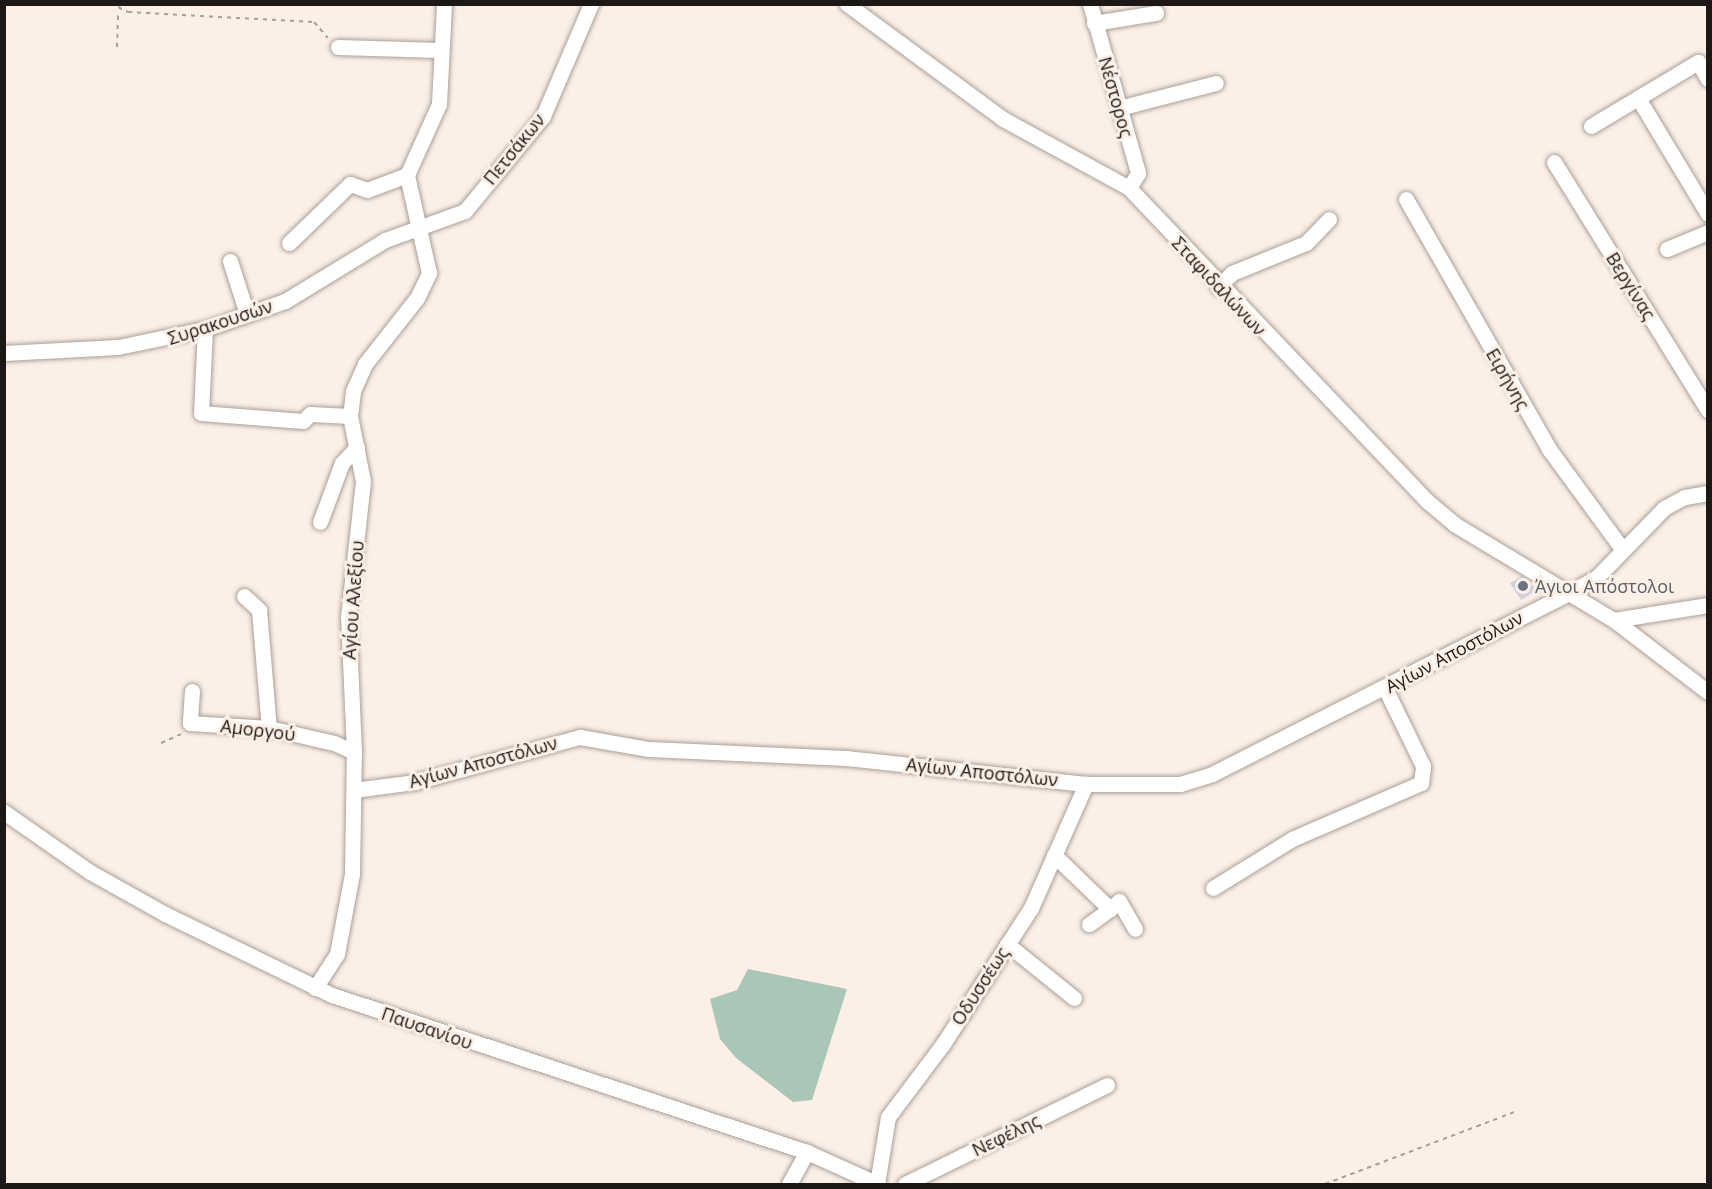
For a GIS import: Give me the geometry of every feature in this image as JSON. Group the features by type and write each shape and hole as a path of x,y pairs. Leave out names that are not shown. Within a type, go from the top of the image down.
{"street":[{"path":"289,243 350,184 367,190 407,175 439,104 439,50 444,4"},
{"name":"Πετσάκων","path":"417,226 465,211 538,122 591,4"},
{"name":"Σταφιδαλώνων","path":"847,4 1003,119 1129,188 1218,287 1436,509 1454,524 1572,591 1614,620 1707,692"},
{"name":"Νέστορος","path":"1090,4 1138,173 1129,188"},
{"path":"1095,23 1156,13"},
{"path":"338,48 439,50"},
{"path":"1591,126 1698,62 1707,79"},
{"path":"1119,108 1216,82"},
{"path":"1638,98 1707,214"},
{"name":"Βεργίνας","path":"1554,162 1707,410"},
{"name":"Αγίου Αλεξίου","path":"315,988 330,971 344,929 352,874 350,813 354,790 354,752 347,651 363,481 350,416 356,379 417,298 429,273 407,175"},
{"name":"Ειρήνης","path":"1406,199 1549,449 1623,550"},
{"path":"1218,287 1232,273 1306,243 1329,219"},
{"name":"Συρακουσών","path":"4,353 118,347 205,329 285,301 417,226"},
{"path":"1667,249 1707,231"},
{"path":"230,261 247,314"},
{"path":"205,329 201,414 303,421 310,414 350,416"},
{"path":"320,522 342,463 357,447"},
{"name":"Αγίων Αποστόλων","path":"354,790 415,782 580,737 650,749 882,761 1086,784 1162,786 1197,780 1385,688 1597,577 1675,501 1707,493"},
{"path":"244,596 258,610 269,728"},
{"path":"1614,620 1707,604"},
{"path":"1213,888 1292,838 1421,783 1423,766 1385,688"},
{"path":"190,723 192,691"},
{"name":"Αμοργού","path":"190,723 269,728 334,743 354,752"},
{"name":"Οδυσσέως","path":"878,1184 888,1117 943,1044 1031,908 1086,784"},
{"name":"Παυσανίου","path":"4,812 90,872 315,988 807,1152 878,1184"},
{"path":"1054,855 1110,909"},
{"path":"1089,924 1119,902 1135,929"},
{"path":"1007,944 1074,998"},
{"name":"Νεφέλης","path":"905,1185 1107,1085"},
{"path":"789,1185 807,1152"}],"path":[{"path":"118,7 128,12 314,22 338,48"},
{"path":"117,47 118,13"},
{"path":"161,742 183,733 190,723"},
{"path":"1325,1185 1515,1112"}],"green space":[{"path":"748,969 847,989 812,1100 793,1102 736,1058 720,1039 710,999 737,990"}],"building":[{"name":"Άγιοι Απόστολοι","path":"1522,576 1537,590 1521,600 1510,583"}],"place":[{"name":"Άγιοι Απόστολοι","path":"1523,586"}]}
